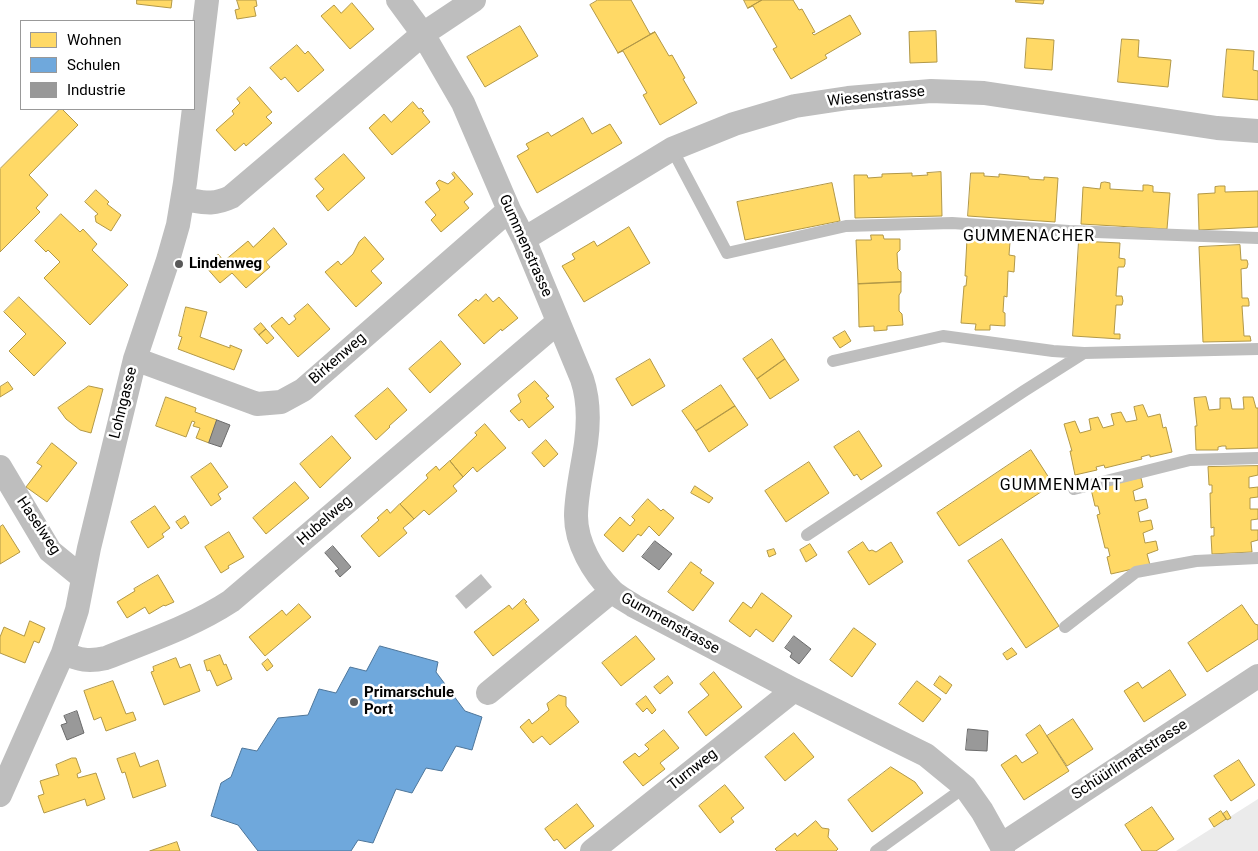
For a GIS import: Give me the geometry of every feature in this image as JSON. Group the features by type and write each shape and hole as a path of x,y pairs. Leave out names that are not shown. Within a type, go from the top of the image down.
{"street":[{"name":"Lohngasse","path":"195,100 207,0"},
{"name":"Gummenstrasse","path":"398,0 422,34 463,102 509,210 524,239 587,393 589,420 576,516 585,553 598,573 612,591 634,606 794,690 926,755 965,787 982,811 1002,848"},
{"path":"183,199 218,203 231,197 422,34 474,0"},
{"name":"Wiesenstrasse","path":"524,239 672,149 734,124 795,106 848,98 931,91 984,93 1218,128 1258,131"},
{"name":"Lohngasse","path":"0,795 63,653 77,610 135,359 168,260 183,199 194,110"},
{"name":"Birkenweg","path":"135,359 258,404 281,402 303,390 509,210"},
{"name":"Hubelweg","path":"63,653 84,661 106,658 194,622 232,602 558,322"},
{"name":"Haselweg","path":"0,468 50,551 83,578"},
{"path":"488,693 612,591"},
{"name":"Schüürlimattstrasse","path":"1002,848 1258,676"},
{"name":"Turnweg","path":"592,851 794,690"}],"lane":[{"path":"672,149 727,253 846,226 865,225 952,223 1068,231 1258,238"},
{"path":"833,361 943,336 1053,351 1084,353 1258,349"},
{"path":"807,535 1084,353"},
{"path":"1074,489 1190,460 1258,458"},
{"path":"1065,627 1136,572 1196,561 1258,558"},
{"path":"876,851 965,787"}],"shaded area":[{"path":"481,574 492,587 466,609 455,596"},
{"path":"1258,799 1258,851 1176,851"}],"building: Wohnen":[{"path":"137,0 172,0 171,8 137,4"},
{"path":"237,0 256,0 257,6 254,7 256,16 237,19 235,10 239,9"},
{"path":"598,0 631,0 650,34 655,32 618,53 590,5"},
{"path":"744,0 762,0 748,8"},
{"path":"762,0 793,0 799,10 802,9 815,32 812,33 814,35 850,15 861,34 825,55 827,58 791,79 773,49 777,47 753,6 748,8"},
{"path":"1016,0 1044,0 1043,4 1016,2"},
{"path":"352,3 374,29 350,49 321,16 334,5 341,13"},
{"path":"520,26 538,56 485,87 467,57"},
{"path":"936,31 937,62 910,63 909,32"},
{"path":"655,32 669,56 672,55 697,103 660,125 643,95 647,93 623,51 618,53"},
{"path":"1027,38 1054,40 1052,70 1025,68"},
{"path":"1122,39 1139,40 1138,57 1171,60 1168,87 1118,82"},
{"path":"297,45 305,54 308,51 324,70 298,92 285,77 281,80 270,68"},
{"path":"1227,49 1254,51 1253,70 1258,71 1258,100 1223,97"},
{"path":"250,87 272,112 266,117 272,123 246,146 244,143 235,151 216,130 234,114 232,111 240,103 237,99"},
{"path":"413,102 419,109 421,108 424,111 422,112 430,122 392,155 369,128 384,114 391,122"},
{"path":"59,110 63,110 78,125 29,175 48,195 36,208 40,212 0,252 0,169"},
{"path":"583,118 592,134 610,124 622,143 537,193 517,156 529,149 526,144 548,132 551,136"},
{"path":"344,154 365,178 328,211 316,196 324,189 315,179"},
{"path":"454,172 473,194 464,202 469,208 441,232 431,220 436,215 425,202 440,190 436,183 439,180 448,184 455,178 452,174"},
{"path":"941,172 942,216 855,218 854,175 867,175 868,178 882,177 882,174 912,173 912,176"},
{"path":"971,173 984,173 984,176 999,177 999,174 1044,180 1044,177 1058,178 1055,222 968,216"},
{"path":"832,183 840,221 745,240 737,202"},
{"path":"1101,183 1110,183 1110,189 1143,191 1143,185 1148,185 1153,186 1153,192 1170,193 1167,229 1081,224 1083,187 1100,189"},
{"path":"1225,186 1225,192 1258,191 1258,227 1199,230 1198,194 1215,193 1215,187"},
{"path":"96,190 109,202 107,204 121,215 111,231 96,222 95,216 98,214 85,202"},
{"path":"61,214 80,232 83,229 97,244 92,250 128,285 90,325 44,278 60,262 35,241"},
{"path":"629,227 650,263 584,302 562,266 575,259 572,254 594,241 597,246"},
{"path":"274,228 287,244 266,262 270,267 246,288 232,273 220,283 205,266 218,254 224,261 248,241 253,247"},
{"path":"981,234 996,235 996,241 1010,242 1009,255 1015,256 1014,272 1008,271 1007,297 1004,296 1003,312 1005,313 1005,326 990,325 990,330 975,330 976,324 961,323 964,286 966,286 967,276 965,276 967,239 981,240"},
{"path":"871,235 883,235 884,239 900,239 900,250 897,253 901,282 858,284 856,240 871,240"},
{"path":"365,237 384,259 371,271 382,283 356,307 325,272 338,261 341,265 353,254 359,242"},
{"path":"1079,241 1120,243 1119,258 1125,259 1125,264 1124,267 1118,267 1116,296 1122,296 1123,301 1122,305 1116,305 1114,334 1120,334 1120,339 1073,336"},
{"path":"1240,245 1241,260 1247,260 1248,264 1247,268 1241,269 1242,298 1248,298 1249,302 1249,306 1242,306 1244,336 1250,336 1251,341 1203,342 1199,247"},
{"path":"901,282 899,311 902,314 903,325 887,326 887,330 874,331 874,326 859,327 858,284"},
{"path":"486,294 493,302 499,297 518,318 502,331 501,329 484,344 458,315 476,299 478,301"},
{"path":"19,297 66,343 34,376 9,351 26,334 4,312"},
{"path":"308,304 330,329 298,357 271,326 282,317 289,325 296,319 294,316"},
{"path":"186,307 207,312 200,337 230,348 230,345 242,350 234,370 178,349 182,337 179,336"},
{"path":"261,323 266,329 259,335 254,329"},
{"path":"266,329 274,338 267,344 259,335"},
{"path":"845,331 851,341 840,348 833,338"},
{"path":"772,339 785,359 757,379 743,359"},
{"path":"441,341 461,364 430,393 409,369"},
{"path":"650,359 665,386 632,406 616,379"},
{"path":"785,359 799,380 770,399 757,379"},
{"path":"535,381 549,396 546,398 554,407 529,428 522,419 519,421 510,411 521,402 518,395"},
{"path":"8,382 13,389 0,397 0,387"},
{"path":"721,385 735,406 696,431 682,411"},
{"path":"89,386 103,389 91,433 80,430 66,419 58,408"},
{"path":"388,388 407,410 376,440 355,416"},
{"path":"166,397 196,408 195,412 217,420 209,443 196,438 200,428 193,426 195,422 192,421 186,437 156,426"},
{"path":"1206,397 1209,410 1220,409 1220,398 1230,398 1232,409 1244,409 1243,397 1253,397 1256,408 1258,408 1258,448 1226,449 1226,446 1222,446 1218,447 1218,450 1196,450 1195,426 1197,426 1194,398"},
{"path":"1143,405 1148,417 1160,414 1163,428 1166,427 1172,452 1150,457 1148,455 1141,457 1142,459 1105,468 1104,465 1096,467 1097,470 1075,475 1070,451 1072,451 1064,424 1075,421 1080,433 1091,430 1089,419 1098,417 1103,428 1114,425 1111,414 1121,412 1126,422 1137,420 1134,407"},
{"path":"735,406 748,425 709,452 696,431"},
{"path":"485,424 506,448 477,472 473,467 463,477 450,461 477,435 475,433"},
{"path":"859,431 882,466 861,480 857,474 854,476 834,447"},
{"path":"332,436 351,458 320,488 300,464"},
{"path":"546,440 558,454 544,467 532,453"},
{"path":"52,443 77,463 47,502 26,487 42,466 37,463"},
{"path":"1031,450 1053,484 959,546 937,513"},
{"path":"450,461 463,477 453,486 457,491 429,515 424,510 414,519 400,504 428,478 426,475 436,466 439,470"},
{"path":"809,462 829,493 786,522 765,491"},
{"path":"211,463 228,487 218,494 221,499 211,506 191,477"},
{"path":"1258,466 1258,475 1249,477 1249,488 1258,487 1258,497 1250,498 1250,509 1258,509 1258,519 1251,520 1251,530 1258,530 1258,540 1251,542 1252,552 1212,554 1211,536 1214,536 1214,527 1211,528 1210,493 1212,493 1212,485 1209,485 1208,467"},
{"path":"1141,478 1143,487 1133,491 1135,501 1146,499 1148,508 1138,512 1140,522 1151,520 1153,529 1143,533 1145,543 1156,541 1158,550 1147,554 1150,565 1111,574 1107,557 1110,556 1108,548 1105,548 1097,515 1100,514 1098,506 1095,506 1091,489"},
{"path":"295,482 309,498 266,534 253,518"},
{"path":"695,486 713,498 709,503 691,493"},
{"path":"648,499 661,511 663,509 674,518 659,536 649,526 641,536 638,534 623,552 604,535 620,517 630,526 635,520 632,517"},
{"path":"400,504 414,519 403,528 407,533 379,557 361,536 379,520 377,518 387,509 390,513"},
{"path":"155,506 170,528 162,534 164,537 148,548 131,522"},
{"path":"185,516 189,523 181,529 176,522"},
{"path":"3,525 20,552 0,564 0,527"},
{"path":"229,532 244,557 228,566 229,568 221,573 205,547"},
{"path":"1002,539 1059,626 1026,648 968,561"},
{"path":"863,542 869,551 876,552 891,542 903,562 869,585 848,552"},
{"path":"810,544 817,555 806,562 800,550"},
{"path":"774,549 776,554 769,557 767,551"},
{"path":"691,562 702,570 700,573 714,583 693,611 668,592"},
{"path":"158,575 174,602 164,605 149,614 145,607 127,618 117,602 135,591 134,589"},
{"path":"762,593 792,616 773,642 756,629 750,637 729,621 743,602 751,608"},
{"path":"524,599 527,602 525,603 539,620 493,656 474,632 509,605 512,609"},
{"path":"299,604 311,617 265,656 249,637 282,610 286,615"},
{"path":"1242,605 1255,624 1258,625 1258,639 1207,672 1188,643"},
{"path":"30,621 45,628 39,643 34,641 25,663 0,653 0,637 4,627 24,636"},
{"path":"854,628 876,644 852,677 830,660"},
{"path":"636,636 655,659 621,686 602,663"},
{"path":"1012,648 1017,654 1007,660 1003,654"},
{"path":"220,655 232,679 217,686 210,670 207,671 204,661"},
{"path":"176,658 180,668 190,664 200,691 164,705 151,672 154,671 153,667"},
{"path":"268,659 273,666 267,671 262,664"},
{"path":"1170,670 1186,695 1144,722 1124,691 1138,682 1142,688"},
{"path":"714,672 742,707 706,736 688,712 709,695 700,684"},
{"path":"668,676 673,683 660,694 654,687"},
{"path":"940,676 952,685 946,694 934,685"},
{"path":"113,681 126,714 133,712 136,720 106,731 101,717 94,720 84,691"},
{"path":"917,681 941,699 923,722 899,704"},
{"path":"559,695 566,697 566,706 579,722 550,745 542,736 533,743 520,727 529,719 532,724 549,710 547,704"},
{"path":"646,696 656,710 652,714 647,708 643,712 636,704"},
{"path":"1073,719 1093,749 1067,766 1047,736"},
{"path":"1040,725 1069,771 1024,800 1001,765 1016,755 1022,763 1038,753 1026,735"},
{"path":"664,730 679,748 660,763 665,769 643,786 623,762 635,753 639,757 649,749 645,745"},
{"path":"794,733 814,757 785,781 765,757"},
{"path":"135,753 140,767 158,760 166,786 133,798 125,772 122,773 117,759"},
{"path":"76,758 81,772 77,774 78,778 96,773 105,799 87,806 85,799 44,813 38,796 44,794 40,781 59,775 56,765"},
{"path":"1239,760 1255,785 1231,801 1214,776"},
{"path":"891,767 915,782 923,793 872,832 848,800"},
{"path":"725,785 744,808 731,818 734,822 720,833 699,806"},
{"path":"577,804 594,826 565,849 557,839 554,841 545,829"},
{"path":"1152,807 1174,839 1156,851 1142,851 1125,825"},
{"path":"1221,811 1226,819 1214,827 1209,819"},
{"path":"1227,811 1231,818 1227,820 1223,814"},
{"path":"816,821 822,828 829,829 828,837 838,849 836,851 777,851 775,849 795,833 797,836"},
{"path":"177,842 180,851 150,851"}],"building: Schulen":[{"path":"380,646 438,662 436,672 465,711 482,717 472,750 456,746 442,771 426,768 412,793 396,789 373,843 358,840 351,851 258,851 238,825 211,816 221,783 231,777 242,748 257,751 278,718 308,715 319,689 336,693 350,667 366,671"}],"building: Industrie":[{"path":"217,420 230,425 221,447 209,443"},
{"path":"655,541 672,554 659,570 642,557"},
{"path":"333,546 351,567 340,577 335,571 339,569 325,553"},
{"path":"794,636 811,649 799,664 790,657 792,653 785,648"},
{"path":"77,711 84,733 67,740 61,725 67,723 64,716"},
{"path":"968,729 988,731 987,751 966,750"}],"place":[{"name":"Lindenweg","path":"179,264"},
{"name":"Primarschule Port","path":"354,702"}],"district":[{"name":"GUMMENACHER","path":"1029,237"},
{"name":"GUMMENMATT","path":"1061,486"}]}
